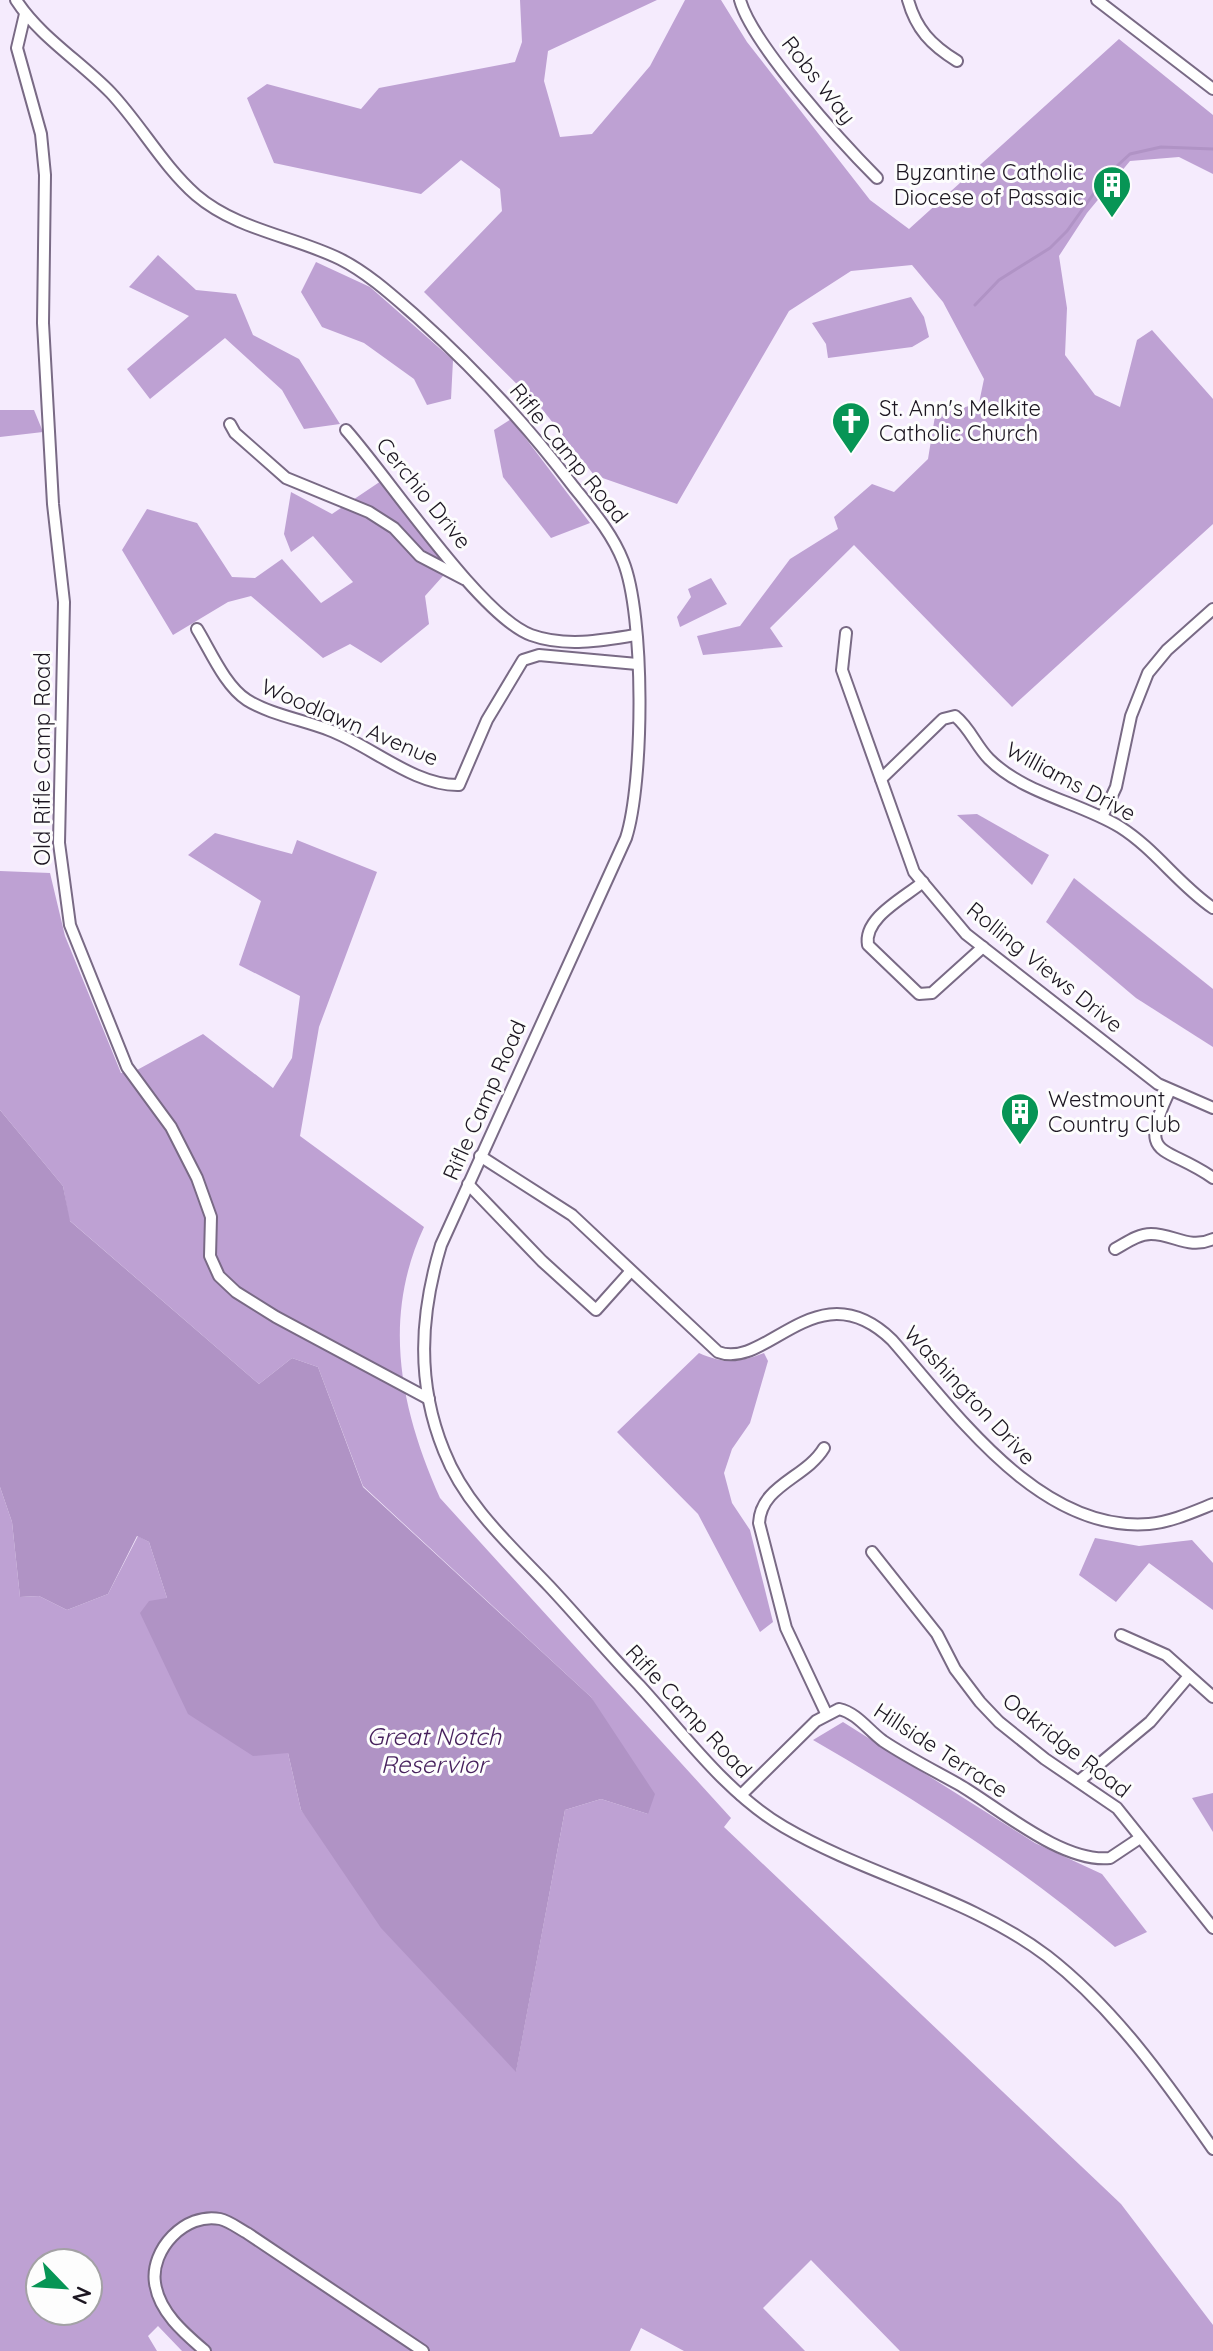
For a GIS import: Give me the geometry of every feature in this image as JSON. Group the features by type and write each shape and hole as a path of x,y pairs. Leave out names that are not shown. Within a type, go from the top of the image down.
{"street":[{"name":"Rifle Camp Road","path":"16,0 25,14 111,94 196,195 255,228 341,259 384,289 467,362 524,424 603,524 624,563 637,664 639,764 634,814 626,838 441,1245 427,1299 422,1344 429,1399 444,1453 476,1506 615,1662 741,1795 785,1828 990,1922 1045,1955 1070,1974 1143,2053 1213,2149"},
{"name":"Robs Way","path":"740,0 750,25 848,150 877,178"},
{"path":"908,0 925,36 957,61"},
{"path":"1097,0 1213,89"},
{"name":"Old Rifle Camp Road","path":"25,14 17,48 44,151 43,323 53,504 64,602 59,843 70,925 127,1067 171,1127 197,1178 211,1217 210,1256 219,1276 236,1292 276,1317 429,1399"},
{"name":"Cerchio Drive","path":"230,424 235,433 286,478 369,512 394,528 420,556 469,582"},
{"name":"Cerchio Drive","path":"346,430 469,582 513,626 532,636 571,642 635,635"},
{"path":"1102,817 1120,774 1141,688 1156,662 1210,616"},
{"name":"Woodlawn Avenue","path":"197,629 233,686 247,700 333,731 427,779 448,785 459,785 467,774 487,720 523,660 539,655 637,664"},
{"name":"Rolling Views Drive","path":"846,633 842,670 914,872 966,934 1170,1090 1213,1108"},
{"path":"571,642 571,658"},
{"name":"Williams Drive","path":"881,779 943,719 955,716 989,759 1011,775 1102,817 1132,836 1213,908"},
{"path":"923,882 872,924 866,935 868,945 919,994 932,993 983,947"},
{"path":"1170,1090 1154,1124 1154,1137 1165,1152 1213,1178"},
{"name":"Washington Drive","path":"480,1156 556,1202 705,1342 726,1355 749,1351 798,1322 814,1318 845,1316 872,1323 892,1340 1020,1479 1047,1499 1112,1521 1147,1524 1213,1504"},
{"path":"468,1184 520,1239 596,1310 630,1272"},
{"path":"1115,1249 1134,1238 1152,1234 1190,1245 1213,1239"},
{"path":"741,1795 826,1713 786,1628 759,1523 765,1499 812,1462 824,1448"},
{"name":"Oakridge Road","path":"872,1552 931,1625 955,1669 989,1712 1045,1759 1117,1808 1213,1928"},
{"path":"1121,1635 1166,1655 1213,1697"},
{"path":"1079,1781 1150,1722 1189,1676"},
{"name":"Hillside Terrace","path":"826,1713 839,1709 853,1714 917,1763 961,1785 995,1811 1077,1853 1099,1860 1110,1858 1140,1838"},
{"path":"205,2351 161,2304 154,2271 159,2254 181,2228 209,2218 222,2219 247,2233 423,2351"}],"shaded area":[{"path":"520,0 657,0 548,51 544,81 560,137 592,134 650,66 685,0 721,0 747,42 870,200 909,229 1119,39 1213,115 1213,174 1179,157 1130,161 1087,213 1059,256 1067,308 1065,355 1095,395 1120,407 1137,340 1152,330 1213,399 1213,524 1012,707 854,545 770,628 783,647 703,655 697,636 740,626 790,559 838,529 834,517 872,484 894,492 928,459 935,416 979,403 984,379 943,302 912,265 851,271 789,311 677,504 594,475 542,409 424,292 502,211 500,189 461,160 421,194 274,163 247,98 267,84 361,109 379,88 515,62 522,42"},
{"path":"158,255 196,290 236,294 253,335 299,359 340,424 304,429 282,390 225,338 150,399 127,369 189,316 129,287"},
{"path":"316,262 370,287 453,360 451,399 427,405 414,379 364,343 322,327 301,292"},
{"path":"911,297 924,317 929,337 912,347 828,358 826,344 812,323"},
{"path":"0,410 34,410 43,432 0,437"},
{"path":"511,419 590,523 551,538 503,477 494,430"},
{"path":"384,479 451,567 425,596 429,624 381,663 350,644 323,658 251,596 228,602 173,635 122,550 147,509 197,523 232,577 255,578 282,559 321,603 353,582 313,536 291,552 284,534 291,492 332,514"},
{"path":"711,578 727,604 680,627 677,617 691,597 688,589"},
{"path":"977,814 1049,855 1032,885 957,815"},
{"path":"215,833 292,854 297,840 377,872 319,1027 300,1136 424,1227 411,1261 403,1296 401,1364 415,1431 440,1498 731,1818 724,1827 1121,2204 1213,2325 1213,2351 900,2351 811,2260 763,2308 805,2351 684,2351 641,2328 630,2351 182,2351 158,2326 148,2336 157,2351 0,2351 0,1487 12,1522 20,1597 39,1596 67,1610 108,1594 138,1536 149,1542 167,1598 288,1753 301,1810 516,2071 565,1810 601,1799 648,1814 591,1697 363,1486 318,1367 292,1358 259,1384 69,1220 63,1186 0,1110 0,871 50,873 65,936 121,1073 137,1070 203,1034 273,1088 292,1058 300,996 239,965 261,901 188,855"},
{"path":"1074,878 1213,989 1213,1047 1136,998 1046,922"},
{"path":"699,1353 731,1361 764,1353 768,1361 750,1423 732,1449 724,1473 732,1503 750,1530 773,1622 760,1632 698,1514 617,1432"},
{"path":"1095,1538 1139,1546 1192,1540 1213,1563 1213,1610 1149,1563 1116,1602 1079,1575"},
{"path":"843,1722 1035,1843 1102,1874 1147,1932 1115,1947 969,1837 813,1740"},
{"path":"1213,1793 1213,1832 1192,1798"}],"water":[{"name":"Great Notch Reservior","path":"0,1110 63,1186 70,1221 259,1384 292,1358 318,1367 363,1487 591,1697 655,1794 648,1814 601,1799 565,1810 516,2072 381,1928 301,1810 288,1753 253,1756 188,1714 140,1613 149,1601 167,1598 149,1542 137,1536 108,1594 67,1610 39,1596 20,1597 12,1522 0,1487"}],"waterway":[{"path":"975,305 999,280 1050,248 1067,231 1107,175 1130,154 1161,147 1213,149"}],"place":[{"name":"Byzantine Catholic Diocese of Passaic","path":"1112,219"},
{"name":"St. Ann's Melkite Catholic Church","path":"851,455"},
{"name":"Westmount Country Club","path":"1020,1146"}]}
